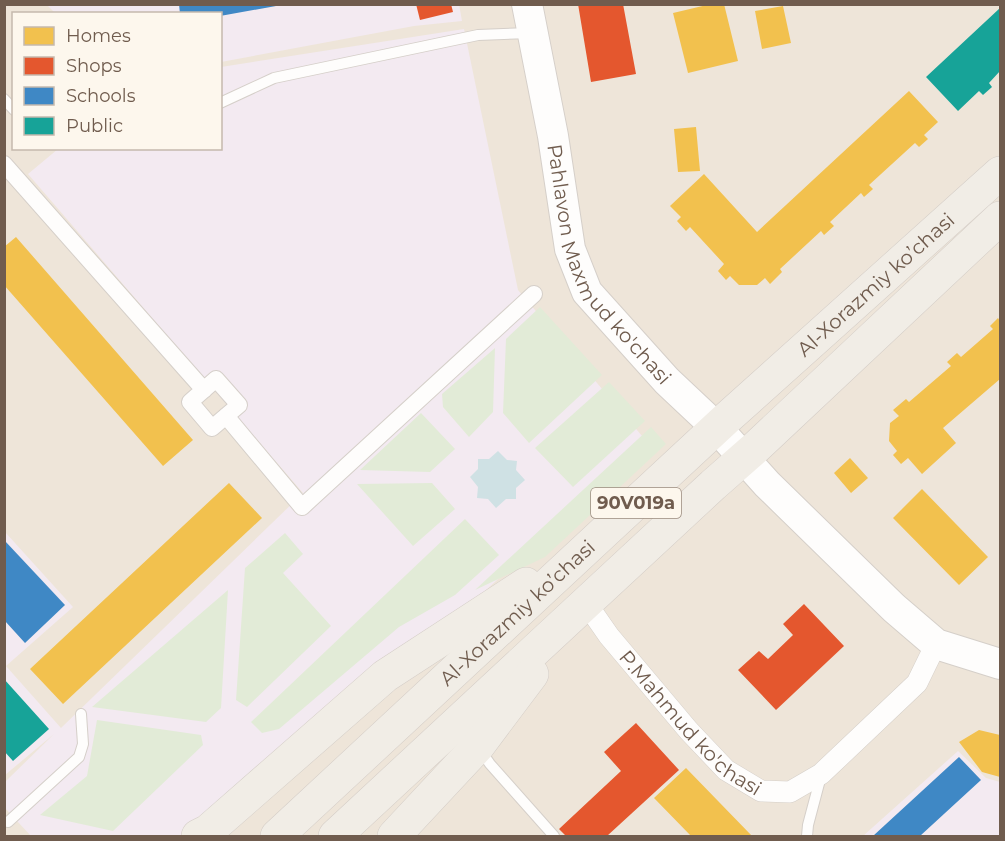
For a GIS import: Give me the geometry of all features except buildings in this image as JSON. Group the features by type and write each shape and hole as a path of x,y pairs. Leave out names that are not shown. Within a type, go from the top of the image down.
{"main road":[{"name":"Pahlavon Maxmud ko'chasi","path":"530,19 553,136 570,249 587,292 667,381 717,428 766,484 894,608 936,644"},
{"name":"Al-Xorazmiy ko’chasi","path":"277,837 717,428 1000,173"},
{"name":"Al-Xorazmiy ko’chasi","path":"334,837 1000,218"},
{"path":"198,837 259,788 385,676 605,532"},
{"path":"394,837 478,746 586,603"},
{"path":"936,644 1000,664"}],"street":[{"path":"4,164 204,390 216,379 239,405 226,416 302,507 534,294"},
{"name":"P.Mahmud ko'chasi","path":"586,603 609,636 689,731 726,770 761,791 790,792 821,774 917,683 936,644"}],"lane":[{"path":"222,102 274,78 478,35 530,19"},
{"path":"8,822 79,757 83,744 81,714"},
{"path":"478,746 490,764 554,837"},
{"path":"807,837 821,774"}],"shaded area":[{"path":"459,4 462,21 414,26 222,62 222,12 54,12 47,5"},
{"path":"5,5 1000,5 1000,836 5,836"},
{"path":"464,29 518,290 648,443 215,836 31,836 5,808 5,782 54,734 5,775 5,532 73,607 6,666 61,728 303,493 28,174 57,150 222,150 222,67"},
{"path":"498,451 507,460 517,461 516,470 525,480 516,488 516,499 506,499 496,508 488,499 477,498 478,487 470,477 478,469 478,459 489,459"},
{"path":"958,751 986,778 1000,782 1000,836 863,836"}],"green space":[{"path":"540,307 602,375 529,443 503,413 506,339"},
{"path":"495,348 493,412 469,437 443,407 442,394"},
{"path":"609,382 645,421 573,487 535,448"},
{"path":"421,413 455,449 430,472 360,470"},
{"path":"651,427 666,444 545,557 475,590"},
{"path":"432,483 455,509 413,546 357,484"},
{"path":"465,519 499,555 455,595 399,627 279,729 262,733 251,722"},
{"path":"285,533 303,554 283,573 331,626 247,707 236,700 245,568"},
{"path":"228,590 221,708 206,722 92,707"},
{"path":"97,720 201,735 203,745 113,831 40,815 87,776"}]}
